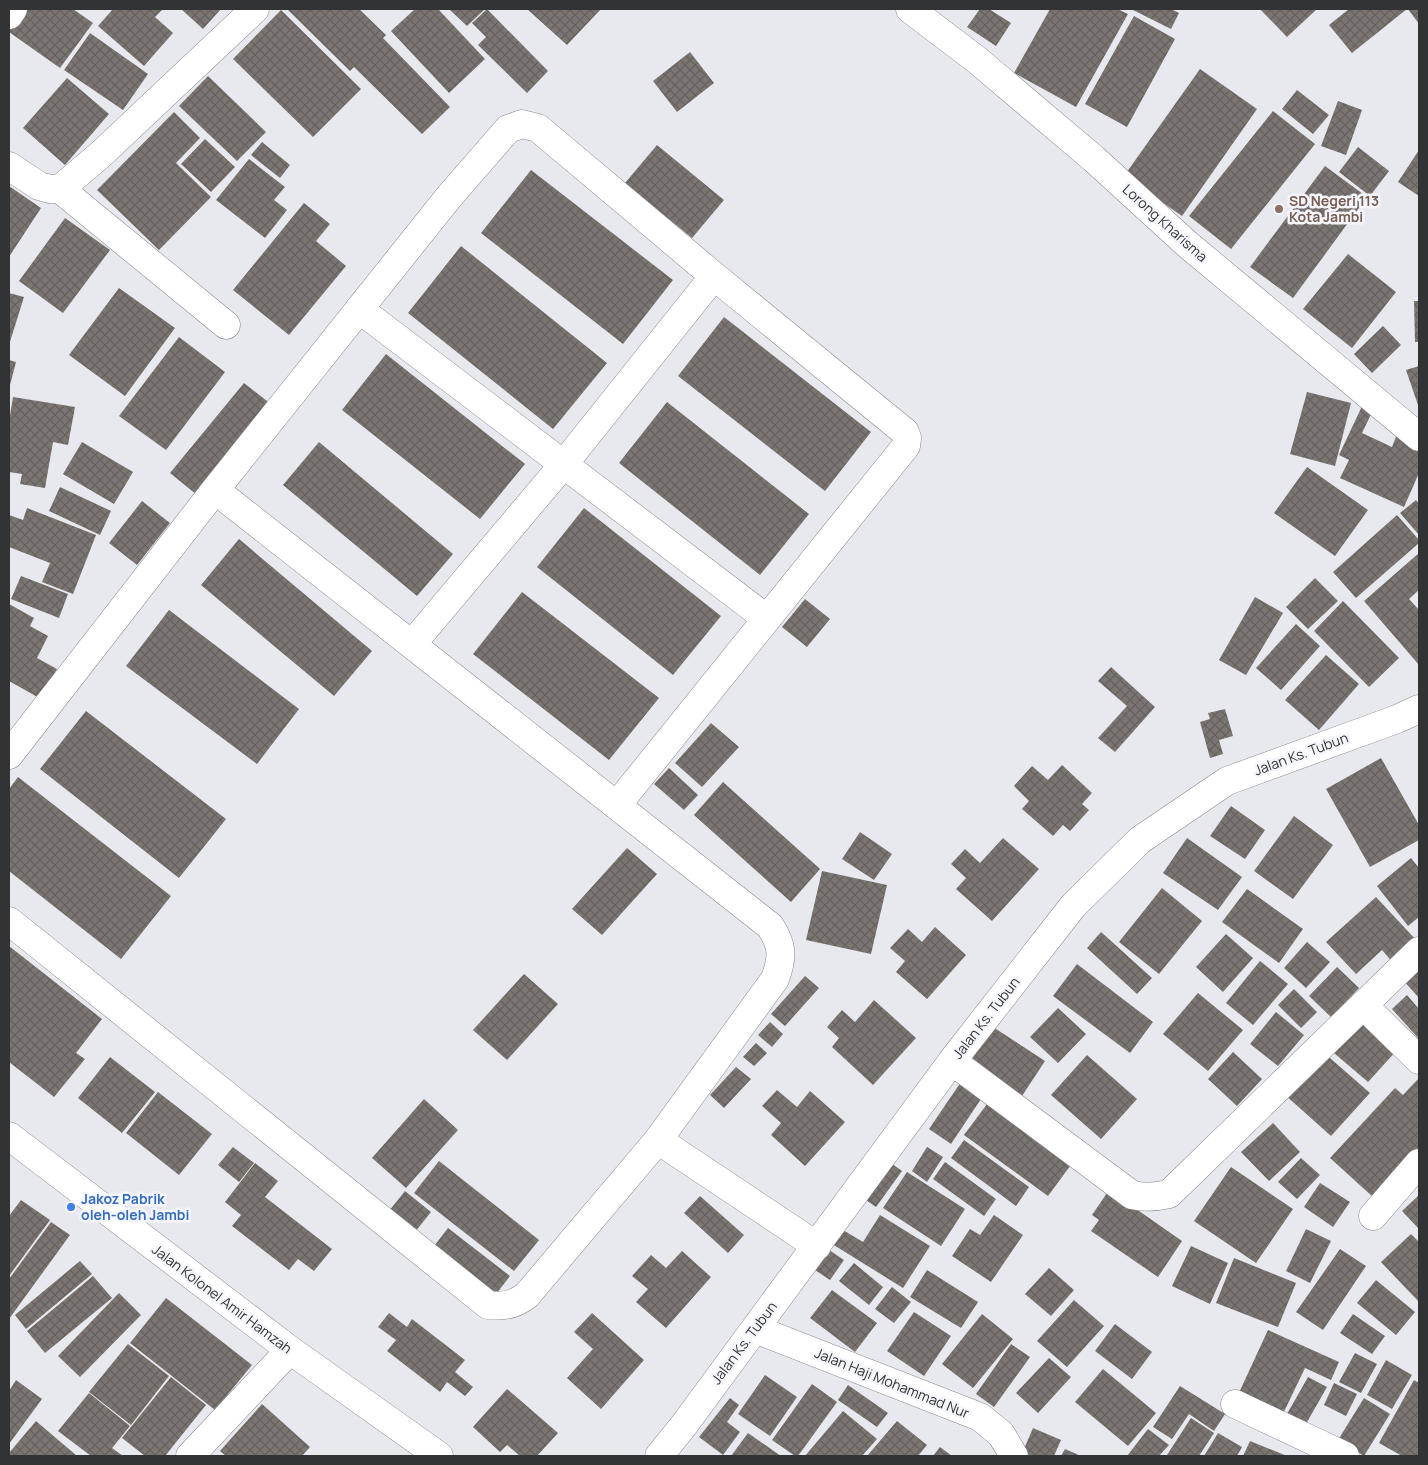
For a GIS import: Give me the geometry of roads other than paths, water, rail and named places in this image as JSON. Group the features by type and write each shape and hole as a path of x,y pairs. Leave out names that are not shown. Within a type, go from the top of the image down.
{"street":[{"path":"9,15 13,9"},
{"path":"60,189 100,155 255,9"},
{"name":"Lorong Kharisma","path":"910,9 977,60 1094,158 1187,244 1419,437"},
{"path":"9,755 215,490 448,198 508,130 522,124 538,128 714,276 905,432 907,438 906,446 616,805"},
{"path":"9,166 18,174 39,186 60,189 226,325"},
{"path":"412,644 563,465 714,276"},
{"path":"359,309 766,618"},
{"path":"9,921 488,1304 498,1306 518,1302 527,1295 658,1140 775,978 781,960 780,949 776,935 770,926 215,490"},
{"name":"Jalan Ks. Tubun","path":"659,1456 684,1425 952,1062 1073,906 1140,840 1227,781 1397,719 1419,709"},
{"path":"952,1062 1132,1195 1154,1197 1169,1194 1419,951"},
{"path":"1363,1005 1419,1060"},
{"name":"Jalan Kolonel Amir Hamzah","path":"9,1136 290,1350 439,1456"},
{"path":"658,1140 817,1246"},
{"path":"1373,1216 1419,1164"},
{"name":"Jalan Haji Mohammad Nur","path":"755,1329 980,1417 1002,1434 1014,1456"},
{"path":"190,1456 290,1350"},
{"path":"1236,1404 1345,1456"}],"place":[{"name":"SD Negeri 113 Kota Jambi","path":"1279,209"},
{"name":"Jakoz Pabrik oleh-oleh Jambi","path":"71,1207"}]}
